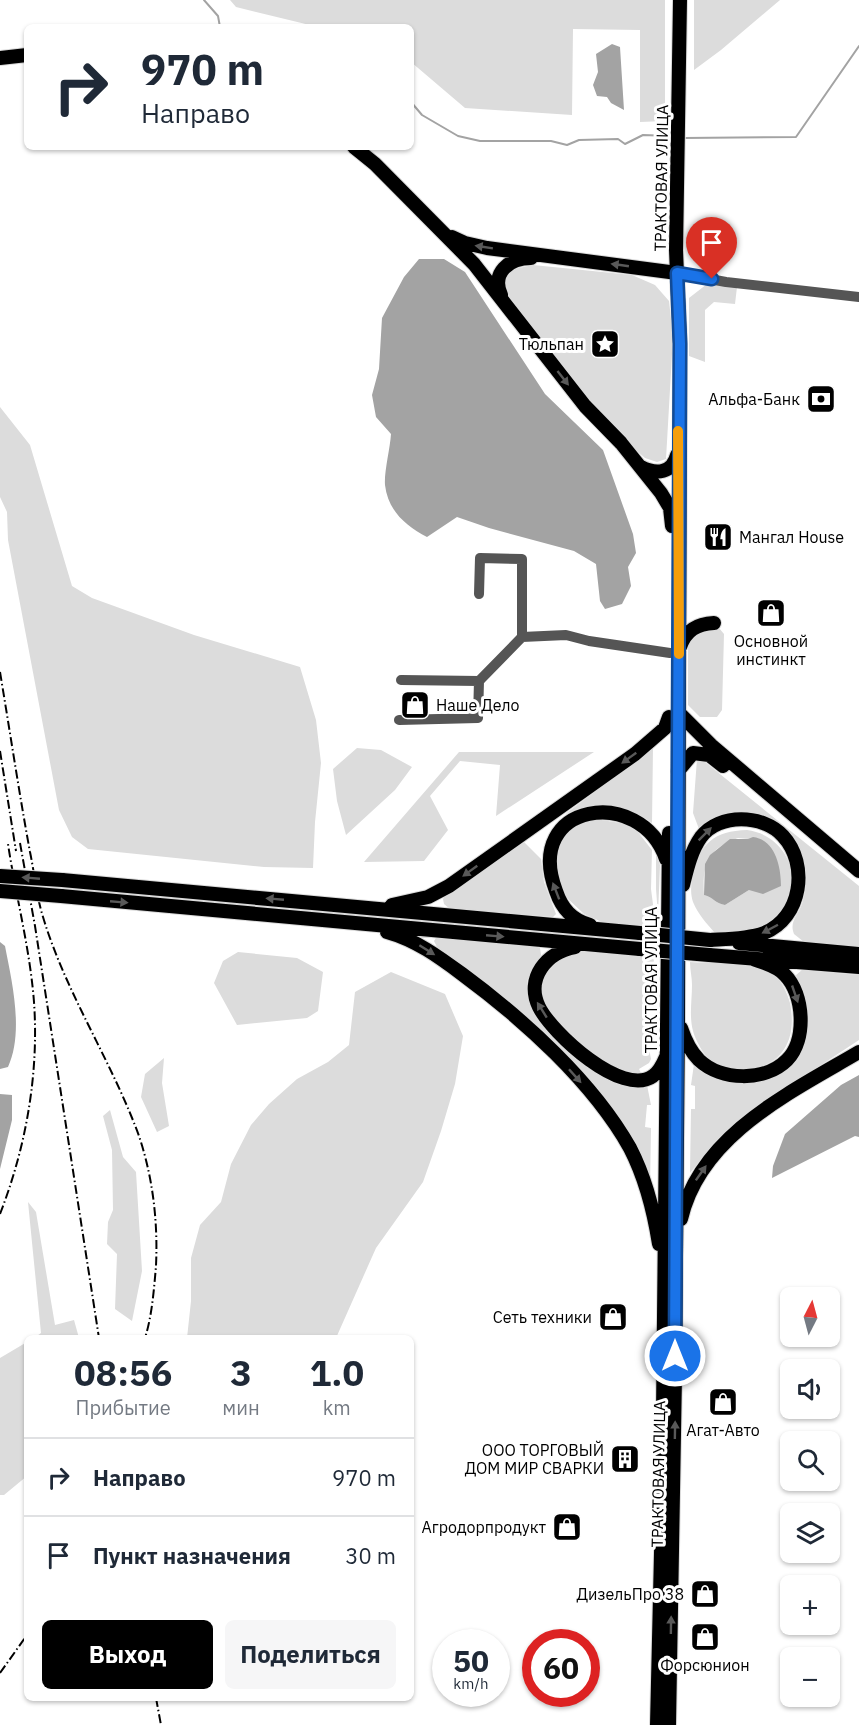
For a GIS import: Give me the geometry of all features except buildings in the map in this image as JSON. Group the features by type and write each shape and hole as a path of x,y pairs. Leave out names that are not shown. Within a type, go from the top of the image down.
{"main road":[{"name":"ТРАКТОВАЯ УЛИЦА","path":"674,652 680,344 677,273 680,0"},
{"path":"0,58 24,55"},
{"name":"ТРАКТОВАЯ УЛИЦА","path":"358,150 375,164 474,264 585,406 641,467 667,500 672,522 674,715 668,866 657,1725"},
{"path":"445,233 476,246 677,273"},
{"path":"502,298 498,286 499,277 503,269 512,261 526,258 563,258"},
{"path":"641,467 654,471 666,471 673,466 679,450"},
{"path":"674,652 694,628 714,623"},
{"name":"ТРАКТОВАЯ УЛИЦА","path":"669,1725 678,1021 678,771 674,715"},
{"path":"333,904 399,904 428,897 444,890 635,754 665,728 674,715 859,871"},
{"path":"678,771 693,753 709,755 859,882"},
{"path":"639,933 584,923 575,919 568,912 557,896 550,872 550,854 554,839 564,825 583,815 596,813 619,816 646,827 662,848 668,866"},
{"path":"678,907 686,873 696,845 704,833 716,825 731,820 751,820 768,825 782,835 794,854 798,870 798,887 791,911 779,925 764,933 710,940"},
{"path":"0,876 333,904 857,954"},
{"path":"0,891 859,967"},
{"path":"332,922 384,931 410,940 424,948 522,1021 575,1075 614,1123 636,1161 657,1235 664,1279"},
{"path":"640,949 578,947 561,951 546,961 539,970 535,983 536,997 541,1010 574,1047 594,1063 615,1075 630,1079 649,1078 660,1069 667,1055"},
{"path":"678,1021 686,1042 695,1056 705,1065 717,1071 743,1076 765,1072 783,1064 794,1050 799,1034 801,1018 798,1000 792,984 783,973 753,959"},
{"path":"676,1248 682,1212 690,1191 701,1172 720,1148 766,1109 859,1052"}],"street":[{"path":"677,273 726,282 859,297"},
{"path":"478,594 480,558 522,559 522,637"},
{"path":"399,720 478,718 479,681 522,637 566,635 612,645 674,652"},
{"path":"401,680 479,681"}],"shaded area":[{"path":"230,0 665,0 665,121 640,122 640,30 573,29 572,115 465,108 414,65 414,24 306,24 236,7"},
{"path":"694,0 780,0 694,70"},
{"path":"612,44 620,47 624,110 611,103 607,97 597,96 593,85 598,72 596,54"},
{"path":"419,259 444,259 465,272 545,394 603,450 633,534 636,553 628,567 631,586 622,604 605,609 600,601 596,564 574,551 457,517 427,537 405,523 394,510 385,485 391,434 376,417 372,395 379,369 382,318 404,277"},
{"path":"533,265 632,275 655,285 669,301 673,337 666,459 657,462 645,458 585,406 507,296 504,280 514,269"},
{"path":"707,284 737,287 735,304 714,302 705,310 705,362 689,356 689,298"},
{"path":"0,407 30,445 72,586 92,598 194,635 300,667 316,720 321,763 313,868 264,867 88,849 72,837 59,810 8,540 7,512 0,497"},
{"path":"701,628 719,628 724,634 722,710 717,717 700,717 688,705 688,639"},
{"path":"357,748 381,750 412,767 395,790 346,835 337,801 333,769"},
{"path":"653,748 652,823 620,807 598,805 564,815"},
{"path":"459,752 594,752 496,816 500,765 460,761 430,796 448,830 424,861 364,862"},
{"path":"697,759 705,762 859,886 859,948 810,944 794,934 793,922 805,893 806,869 796,848 773,822 699,829 693,813"},
{"path":"595,819 627,824 638,832 652,850 651,889 655,920 642,927 604,923 584,914 566,897 555,867 558,846 570,828"},
{"path":"747,830 763,834 775,843 784,854 790,867 792,881 790,895 784,909 767,925 745,932 715,933 700,915 693,902 692,878 704,847 717,836","holes":["738,838 748,839 749,890 725,905 704,895 704,874 714,852"]},
{"path":"753,837 767,843 776,856 781,886 763,894 749,890 725,905 704,895 705,864 710,855 730,839"},
{"path":"523,841 541,859 544,882 556,914 553,917 450,909 444,904 443,899 446,894"},
{"path":"656,852 660,865 658,915 656,889"},
{"path":"441,936 540,948 541,955 527,981 528,997 540,1020 619,1083 628,1086 647,1085 651,1105 647,1105 645,1127 651,1128 650,1188 608,1110 439,951 434,941"},
{"path":"0,942 5,946 8,960 16,1023 13,1053 8,1067 0,1069"},
{"path":"583,951 654,958 647,1038 651,1059 639,1069 641,1073 629,1073 601,1061 556,1022 541,1000 538,986 547,969 567,956"},
{"path":"238,952 297,958 323,972 318,1011 307,1018 237,1025 214,983 223,961"},
{"path":"690,962 754,966 771,972 778,978 789,999 792,1017 788,1042 775,1059 765,1065 738,1069 718,1065 711,1061 697,1041 692,1025"},
{"path":"802,970 859,975 859,1040 747,1114 707,1152 690,1173 691,1109 695,1109 695,1086 691,1085 694,1064 711,1076 732,1082 786,1067 801,999 796,975"},
{"path":"391,972 445,994 463,1036 455,1084 423,1182 376,1248 337,1335 187,1335 191,1301 191,1258 200,1225 221,1202 231,1164 251,1125 269,1104 297,1079 328,1062 349,1045 355,992"},
{"path":"164,1058 162,1083 169,1126 157,1132 141,1097 145,1074"},
{"path":"859,1075 859,1137 855,1136 772,1178 773,1166 785,1134 841,1085"},
{"path":"0,1094 12,1095 12,1120 0,1169"},
{"path":"110,1110 123,1157 136,1172 142,1271 132,1321 115,1309 117,1254 107,1244 108,1222 113,1210 112,1150 103,1116"},
{"path":"28,1202 36,1212 55,1325 74,1320 78,1335 38,1335 41,1333"},
{"path":"24,1344 24,1478 4,1495 0,1495 0,1358"}],"waterway":[{"path":"204,0 218,16 219,24"},
{"path":"684,138 796,137 859,46"},
{"path":"414,106 422,115 458,136 480,141 551,141 567,145 579,140 618,139 625,144 643,135 671,136"}],"railway":[{"path":"0,672 41,910 50,939 74,996 128,1107 148,1168 154,1200 156,1266 146,1335"},
{"path":"0,751 16,851"},
{"path":"20,843 99,1335"},
{"path":"0,1214 17,1163 29,1110 35,1029 29,962 8,844"},
{"path":"0,1673 24,1639"},
{"path":"157,1701 161,1725"}],"slow traffic":[{"path":"678,431 679,654"}],"place":[{"name":"Тюльпан","path":"605,344"},
{"name":"Альфа-Банк","path":"821,399"},
{"name":"Мангал House","path":"718,537"},
{"name":"Основной инстинкт","path":"771,613"},
{"name":"Наше Дело","path":"415,705"},
{"name":"Сеть техники","path":"613,1317"},
{"name":"Агат-Авто","path":"723,1402"},
{"name":"ООО ТОРГОВЫЙ ДОМ МИР СВАРКИ","path":"625,1459"},
{"name":"Агродорпродукт","path":"567,1527"},
{"name":"ДизельПро 38","path":"705,1594"},
{"name":"Форсюнион","path":"705,1637"}],"route":[{"path":"675,1356 680,344 677,273 712,279"}]}
